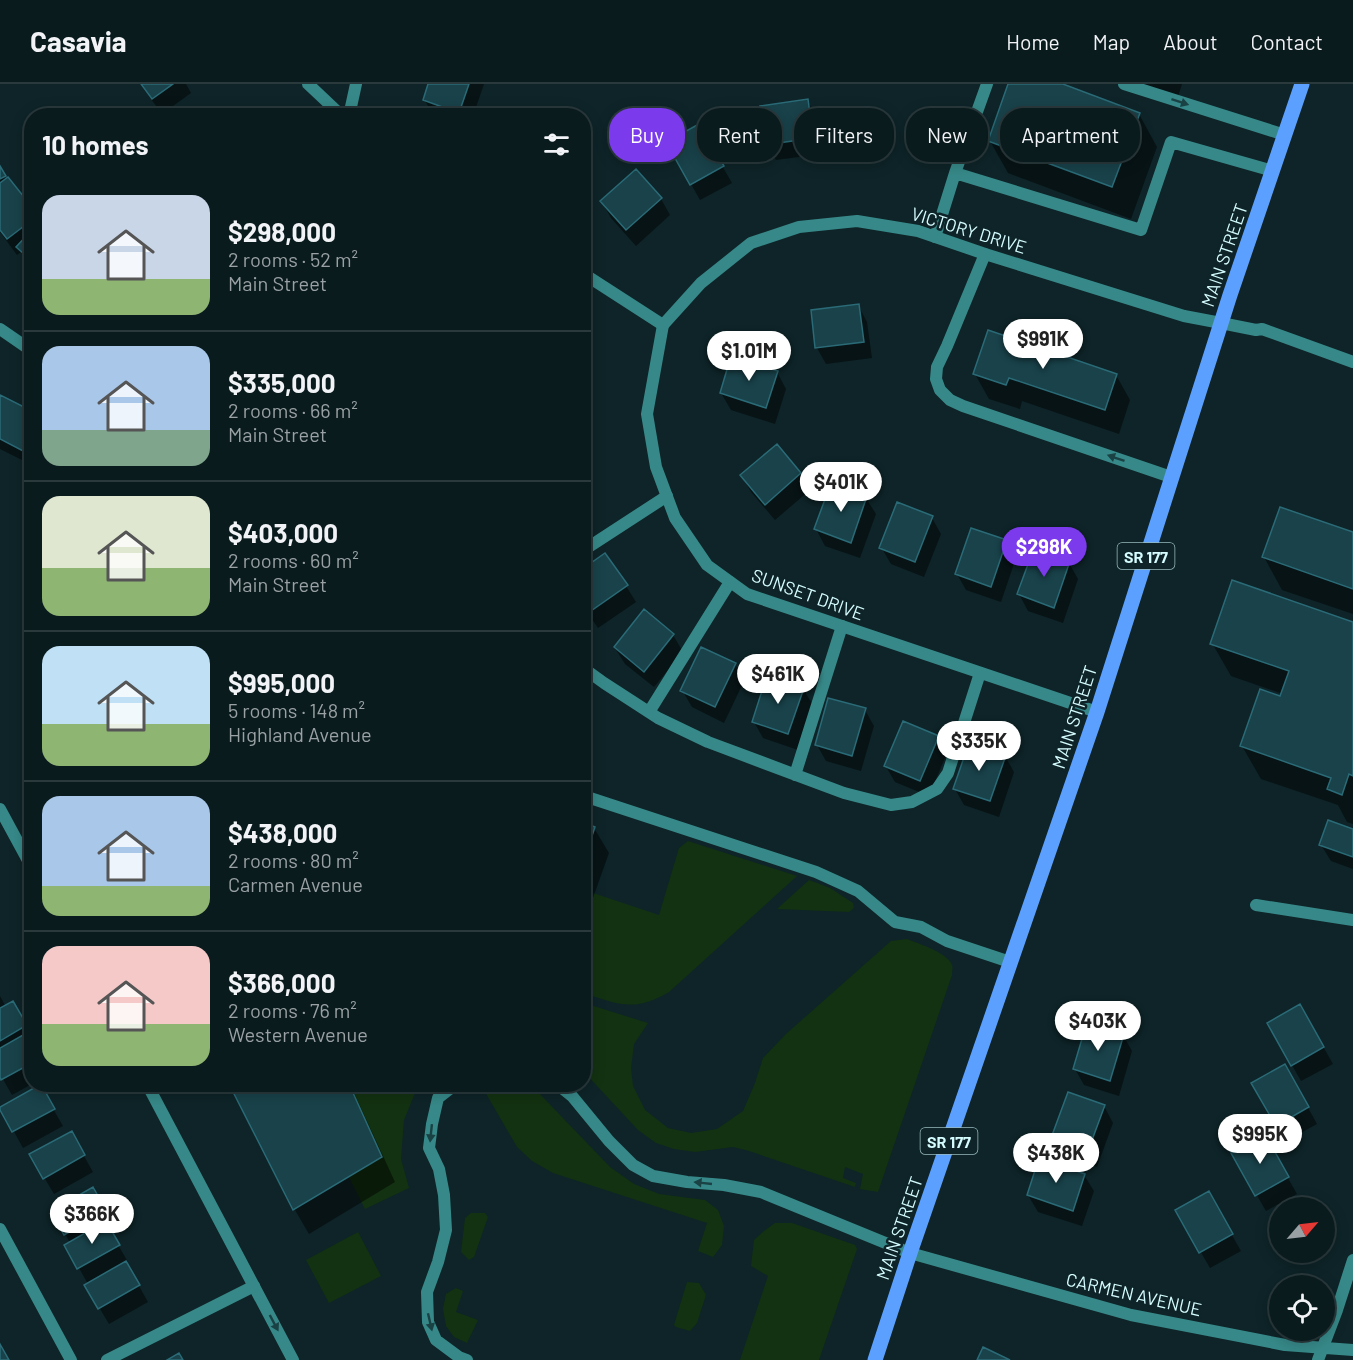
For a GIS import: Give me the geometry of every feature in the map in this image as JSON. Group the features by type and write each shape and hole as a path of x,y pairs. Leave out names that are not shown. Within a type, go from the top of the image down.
{"main road":[{"name":"MAIN STREET","path":"875,1360 1097,712 1232,288 1302,84"}],"street":[{"path":"308,84 334,108"},
{"path":"351,108 356,84"},
{"path":"935,237 987,84"},
{"path":"1124,84 1285,135"},
{"path":"955,173 1141,230 1171,142 1273,171"},
{"name":"VICTORY DRIVE","path":"663,325 701,283 751,243 799,227 857,221 918,231 1184,316 1256,330 1262,329 1353,362"},
{"path":"985,254 937,367 936,379 940,390 950,400 963,406 1171,477"},
{"path":"591,279 663,325"},
{"name":"SUNSET DRIVE","path":"663,325 647,414 656,466 675,518 707,565 747,594 1097,712"},
{"path":"0,328 24,345"},
{"path":"591,545 667,496"},
{"path":"649,712 730,582"},
{"path":"795,775 842,626"},
{"path":"591,673 658,718 708,742 844,793 891,805 912,802 937,789 948,772 980,673"},
{"path":"591,798 816,872 858,891 895,922 921,927 947,941 1010,962"},
{"path":"0,809 24,853"},
{"path":"1256,905 1353,920"},
{"path":"151,1092 293,1360"},
{"path":"446,1092 438,1098 429,1148 439,1169 444,1195 446,1230 427,1292 428,1322 436,1341 467,1360"},
{"name":"CARMEN AVENUE","path":"567,1092 633,1165 653,1176 760,1192 910,1253 1131,1315 1285,1345 1353,1350"},
{"path":"0,1228 71,1360"},
{"path":"1318,1360 1353,1260"},
{"path":"106,1360 254,1286"}],"green space":[{"path":"688,841 797,876 669,992 646,1002 627,1005 591,995 591,892 659,915 679,848"},
{"path":"809,880 830,888 853,903 854,908 849,912 777,909"},
{"path":"907,939 945,956 952,965 952,975 878,1192 860,1189 863,1174 845,1167 843,1178 856,1183 855,1187 733,1147 695,1152 656,1143 638,1130 591,1080 591,1005 648,1023 634,1044 631,1068 633,1086 645,1110 668,1128 691,1133 717,1129 743,1111 763,1058 786,1034 891,941"},
{"path":"352,1092 416,1092 404,1120 401,1159 409,1188 365,1209 349,1177 382,1157"},
{"path":"485,1092 538,1092 610,1167 634,1184 659,1194 705,1200 718,1210 724,1226 722,1245 713,1257 698,1251 707,1223 553,1173 532,1161 517,1147"},
{"path":"471,1213 485,1213 488,1217 474,1257 469,1260 461,1252 465,1218"},
{"path":"775,1223 792,1223 855,1245 857,1249 819,1360 740,1360 768,1276 751,1266 754,1240"},
{"path":"358,1232 381,1276 329,1303 306,1260"},
{"path":"687,1282 699,1283 706,1295 697,1323 690,1331 674,1325"},
{"path":"456,1288 463,1291 456,1312 478,1320 467,1343 454,1337 446,1326 443,1309 446,1294"}],"building":[{"path":"141,84 173,84 152,99"},
{"path":"428,84 469,84 461,108 445,108 423,100"},
{"path":"1008,84 1063,84 1127,108 1000,108 1000,145 988,141"},
{"path":"808,99 809,108 794,108 794,141 782,143 782,108 760,108 760,106"},
{"path":"697,125 697,162 722,162 724,166 690,185 677,162 685,162 685,132"},
{"path":"1045,162 1121,162 1112,187"},
{"path":"0,166 6,176 0,179"},
{"path":"636,169 662,198 626,230 600,201"},
{"path":"8,177 24,197 24,226 7,239 0,230 0,183"},
{"path":"24,238 24,254 16,247"},
{"path":"859,304 864,342 815,348 811,310"},
{"path":"988,330 1117,374 1105,410 1009,378 1006,385 973,374"},
{"path":"731,356 778,371 766,408 720,393"},
{"path":"0,395 24,407 24,451 0,439"},
{"path":"777,444 801,473 765,505 740,475"},
{"path":"831,483 867,496 851,543 814,529"},
{"path":"897,502 933,516 915,562 879,548"},
{"path":"1280,507 1353,532 1353,589 1262,557"},
{"path":"971,528 1007,540 991,587 955,574"},
{"path":"1034,548 1070,561 1054,608 1017,594"},
{"path":"605,553 628,585 591,611 591,563"},
{"path":"1232,580 1353,622 1353,776 1349,774 1342,795 1327,789 1331,778 1240,746 1260,689 1280,696 1289,671 1210,644"},
{"path":"644,609 674,634 644,672 614,647"},
{"path":"701,647 736,663 715,707 680,691"},
{"path":"767,675 804,688 788,734 752,722"},
{"path":"828,698 866,708 852,756 815,745"},
{"path":"903,721 939,736 920,781 884,766"},
{"path":"969,743 1006,755 990,801 953,789"},
{"path":"1328,820 1353,829 1353,857 1319,845"},
{"path":"591,826 595,827 591,839"},
{"path":"13,1001 24,1020 24,1027 0,1041 0,1008"},
{"path":"1300,1004 1324,1047 1291,1066 1267,1023"},
{"path":"1087,1022 1124,1034 1110,1081 1073,1069"},
{"path":"24,1034 24,1067 1,1080 0,1077 0,1048"},
{"path":"1285,1064 1309,1107 1276,1126 1251,1083"},
{"path":"27,1092 45,1092 55,1109 12,1132 0,1107"},
{"path":"233,1092 353,1092 382,1157 293,1210"},
{"path":"1068,1092 1105,1105 1088,1151 1051,1138"},
{"path":"72,1131 85,1155 43,1179 29,1154"},
{"path":"1265,1134 1289,1177 1255,1196 1231,1153"},
{"path":"1039,1158 1085,1174 1073,1211 1027,1195"},
{"path":"93,1187 107,1212 64,1235 51,1211"},
{"path":"1209,1191 1233,1234 1199,1253 1175,1210"},
{"path":"106,1221 120,1245 77,1269 64,1245"},
{"path":"126,1261 140,1285 98,1309 84,1285"},
{"path":"0,1344 9,1360 0,1360"},
{"path":"983,1347 1010,1360 977,1360"},
{"path":"179,1353 183,1360 167,1360"}]}
